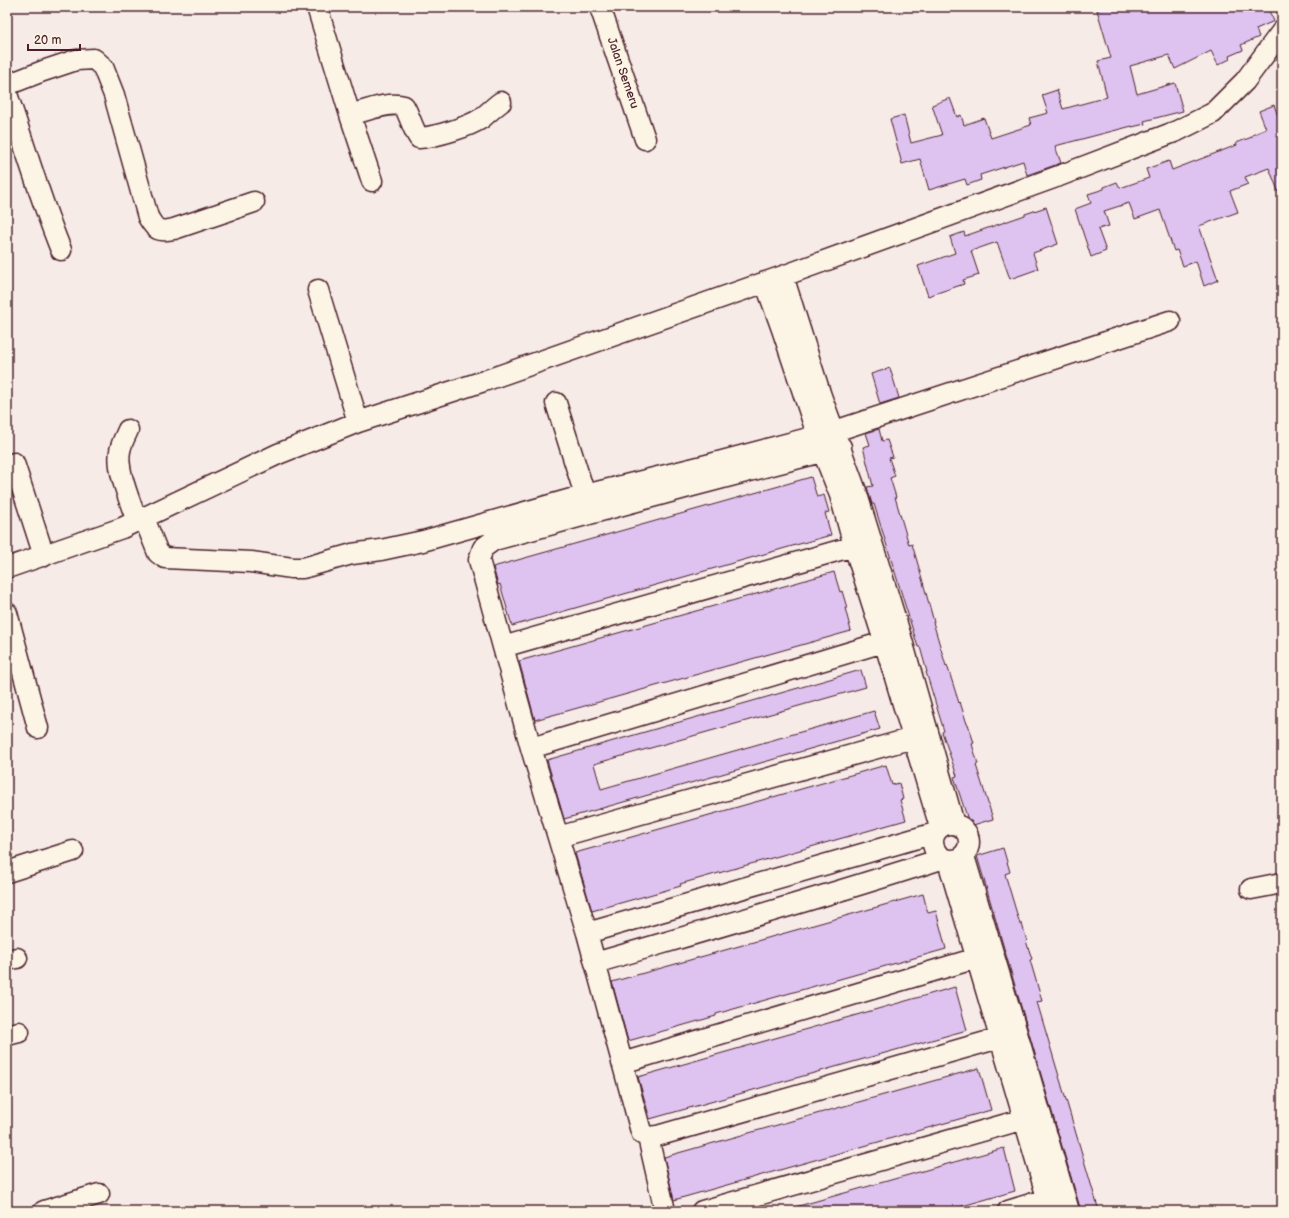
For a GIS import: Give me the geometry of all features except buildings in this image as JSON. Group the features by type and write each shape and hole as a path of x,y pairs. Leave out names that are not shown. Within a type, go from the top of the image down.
{"street":[{"path":"317,7 372,181"},
{"name":"Jalan Semeru","path":"600,7 645,139"},
{"path":"7,568 44,556 140,520 278,454 358,422 484,381 774,279 1078,169 1177,131 1213,113 1245,81 1282,31"},
{"path":"7,85 76,60 94,59 103,67 114,95 148,217 154,227 163,231 174,229 254,202"},
{"path":"7,94 61,250"},
{"path":"350,115 388,105 398,104 404,106 408,112 414,131 419,138 459,128 481,119 501,102"},
{"path":"774,279 791,326 813,398 829,441 856,491 943,828"},
{"path":"318,290 358,422"},
{"path":"1009,1035 657,1136 648,1137 642,1134 587,933 531,748 479,560 483,548 494,540 692,486 829,441 1170,321"},
{"path":"556,403 585,495"},
{"path":"128,430 120,451 119,462 121,473 140,520 158,553 165,558 250,562 292,568 303,568 352,554 381,550 423,541 585,495 707,465 829,441"},
{"path":"829,441 840,495 854,546 893,639 913,738 943,828"},
{"path":"14,463 44,556"},
{"path":"503,647 854,546"},
{"path":"7,613 38,728"},
{"path":"531,748 893,639"},
{"path":"558,837 913,738"},
{"path":"587,933 943,828 962,827 968,833 970,841 969,849 951,858 595,963"},
{"path":"943,828 933,840 933,847 936,854 951,858"},
{"path":"7,872 73,851"},
{"path":"951,858 977,958 1009,1035 1024,1119 1049,1205 1008,1211"},
{"path":"951,858 1069,1211"},
{"path":"763,882 773,910"},
{"path":"1251,889 1282,883"},
{"path":"622,1063 977,958"},
{"path":"702,1211 1024,1119"},
{"path":"648,1137 665,1211"},
{"path":"44,1211 99,1194"}]}
